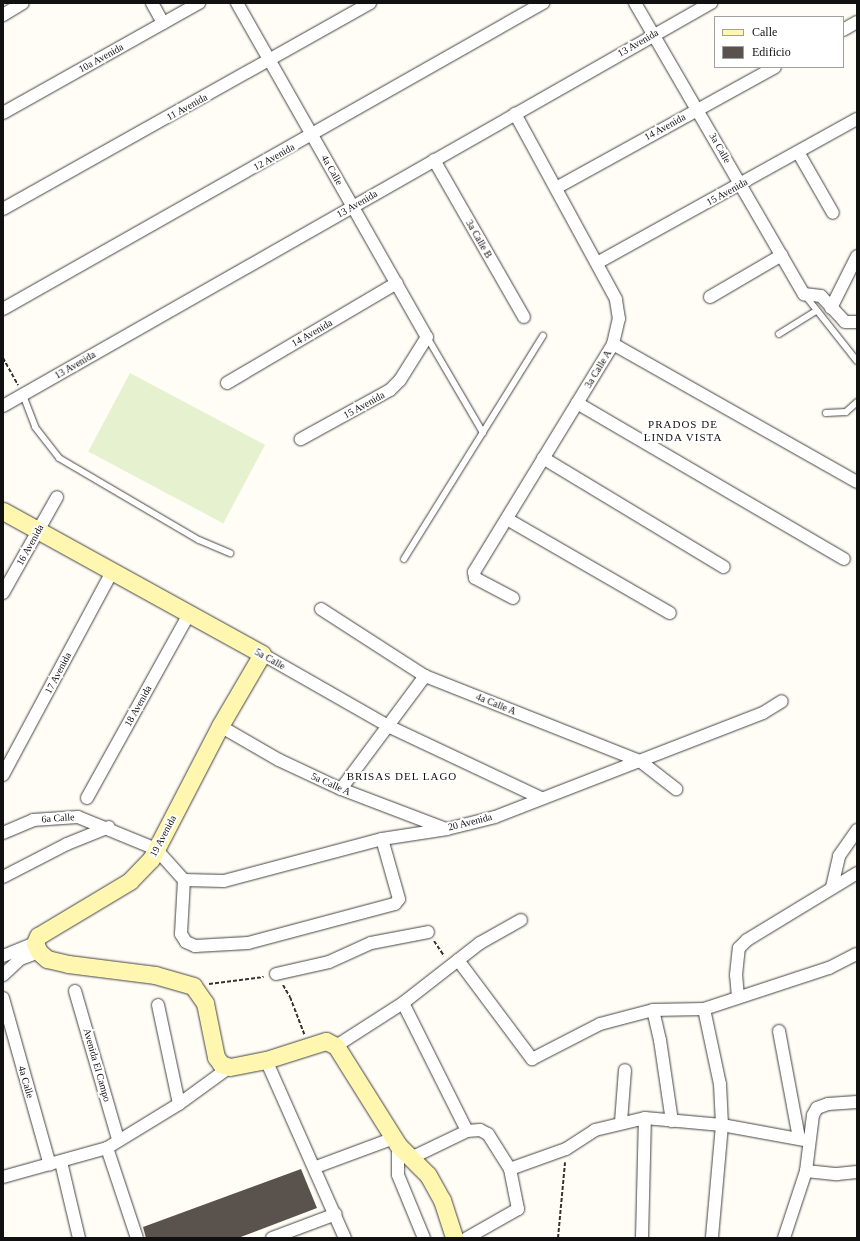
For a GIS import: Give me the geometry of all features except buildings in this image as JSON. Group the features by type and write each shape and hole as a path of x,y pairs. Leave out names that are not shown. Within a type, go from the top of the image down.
{"street":[{"path":"3,15 23,3"},
{"path":"152,3 163,23"},
{"name":"10a Avenida","path":"3,113 199,3"},
{"name":"4a Calle","path":"237,3 427,337"},
{"name":"11 Avenida","path":"3,209 370,3"},
{"name":"12 Avenida","path":"3,309 543,3"},
{"name":"3a Calle","path":"634,3 804,294"},
{"name":"13 Avenida","path":"3,406 711,3"},
{"path":"844,29 857,22"},
{"name":"14 Avenida","path":"556,188 772,68"},
{"name":"3a Calle A","path":"513,598 475,578 474,572 613,344 619,318 616,299 515,114"},
{"name":"15 Avenida","path":"597,263 857,119"},
{"path":"798,152 833,213"},
{"name":"3a Calle B","path":"434,160 524,317"},
{"path":"710,297 782,255"},
{"path":"831,308 856,260"},
{"name":"14 Avenida","path":"227,383 397,283"},
{"path":"804,294 821,296 845,322 857,322"},
{"name":"15 Avenida","path":"301,439 390,390 400,380 427,337"},
{"path":"613,344 857,482"},
{"path":"577,403 844,559"},
{"path":"543,458 724,567"},
{"name":"16 Avenida","path":"3,593 57,497"},
{"name":"5a Calle","path":"3,511 262,654 388,726 541,798"},
{"path":"507,519 670,613"},
{"name":"17 Avenida","path":"3,775 112,572"},
{"name":"4a Calle A","path":"321,609 425,676 640,761 676,789"},
{"name":"18 Avenida","path":"87,798 189,614"},
{"name":"19 Avenida","path":"3,956 37,948 38,936 44,931 130,881 144,868 156,850 220,726 262,654"},
{"path":"341,789 425,676"},
{"name":"20 Avenida","path":"184,880 224,881 382,840 447,829 495,817 640,761 670,747 763,713 782,701"},
{"name":"5a Calle A","path":"220,726 279,760 341,789 447,829"},
{"name":"6a Calle","path":"3,833 33,820 78,817 109,828 156,850"},
{"path":"3,877 67,844 109,828"},
{"path":"832,887 839,856 857,830"},
{"path":"156,850 184,880 181,934 186,942 195,946 248,943 398,902 382,840"},
{"path":"738,997 736,975 739,948 747,940 857,873"},
{"path":"336,1046 403,1003 480,943 521,920"},
{"path":"276,974 329,962 371,943 428,932"},
{"path":"3,975 20,959 37,948 48,959 68,964 155,974 193,986 205,1003 216,1057 222,1064 230,1067"},
{"path":"454,963 532,1059 600,1024 653,1010 704,1010 738,997 830,968 857,954"},
{"name":"Avenida El Campo","path":"75,991 118,1139"},
{"name":"4a Calle","path":"3,998 79,1238"},
{"path":"403,1003 467,1131"},
{"path":"158,1005 179,1104"},
{"path":"653,1010 660,1040 672,1121"},
{"path":"704,1010 720,1084 722,1125 712,1238"},
{"path":"779,1031 804,1139 806,1171 784,1238"},
{"path":"3,1176 55,1164 107,1148 118,1139 137,1131 179,1104 230,1067 266,1060 326,1041 336,1046 396,1142 428,1175 442,1200 454,1238"},
{"path":"266,1060 316,1167 345,1238"},
{"path":"622,1122 624,1070"},
{"path":"804,1139 817,1108 828,1104 857,1102"},
{"path":"510,1168 566,1149 596,1130 622,1122 645,1118 722,1125 804,1139"},
{"path":"642,1238 645,1118"},
{"path":"411,1158 467,1131 480,1130 488,1134 510,1168 518,1209 468,1238"},
{"path":"316,1167 396,1142"},
{"path":"396,1142 398,1175 424,1238"},
{"path":"107,1148 136,1238"},
{"path":"806,1171 857,1172"},
{"path":"272,1238 336,1214"}],"lane":[{"path":"804,294 857,361"},
{"path":"779,334 816,311"},
{"path":"404,559 543,336"},
{"path":"427,337 482,433"},
{"path":"23,395 35,427 59,458 199,540 230,553"},
{"path":"826,413 846,412 857,402"}],"path":[{"path":"3,358 23,395"},
{"path":"428,932 454,963"},
{"path":"193,986 276,974 290,997 308,1046"},
{"path":"558,1238 566,1149"}],"green space":[{"path":"130,373 265,445 223,523 88,452"}],"district":[{"name":"PRADOS DE LINDA VISTA","path":"683,431"},
{"name":"BRISAS DEL LAGO","path":"402,776"}]}
